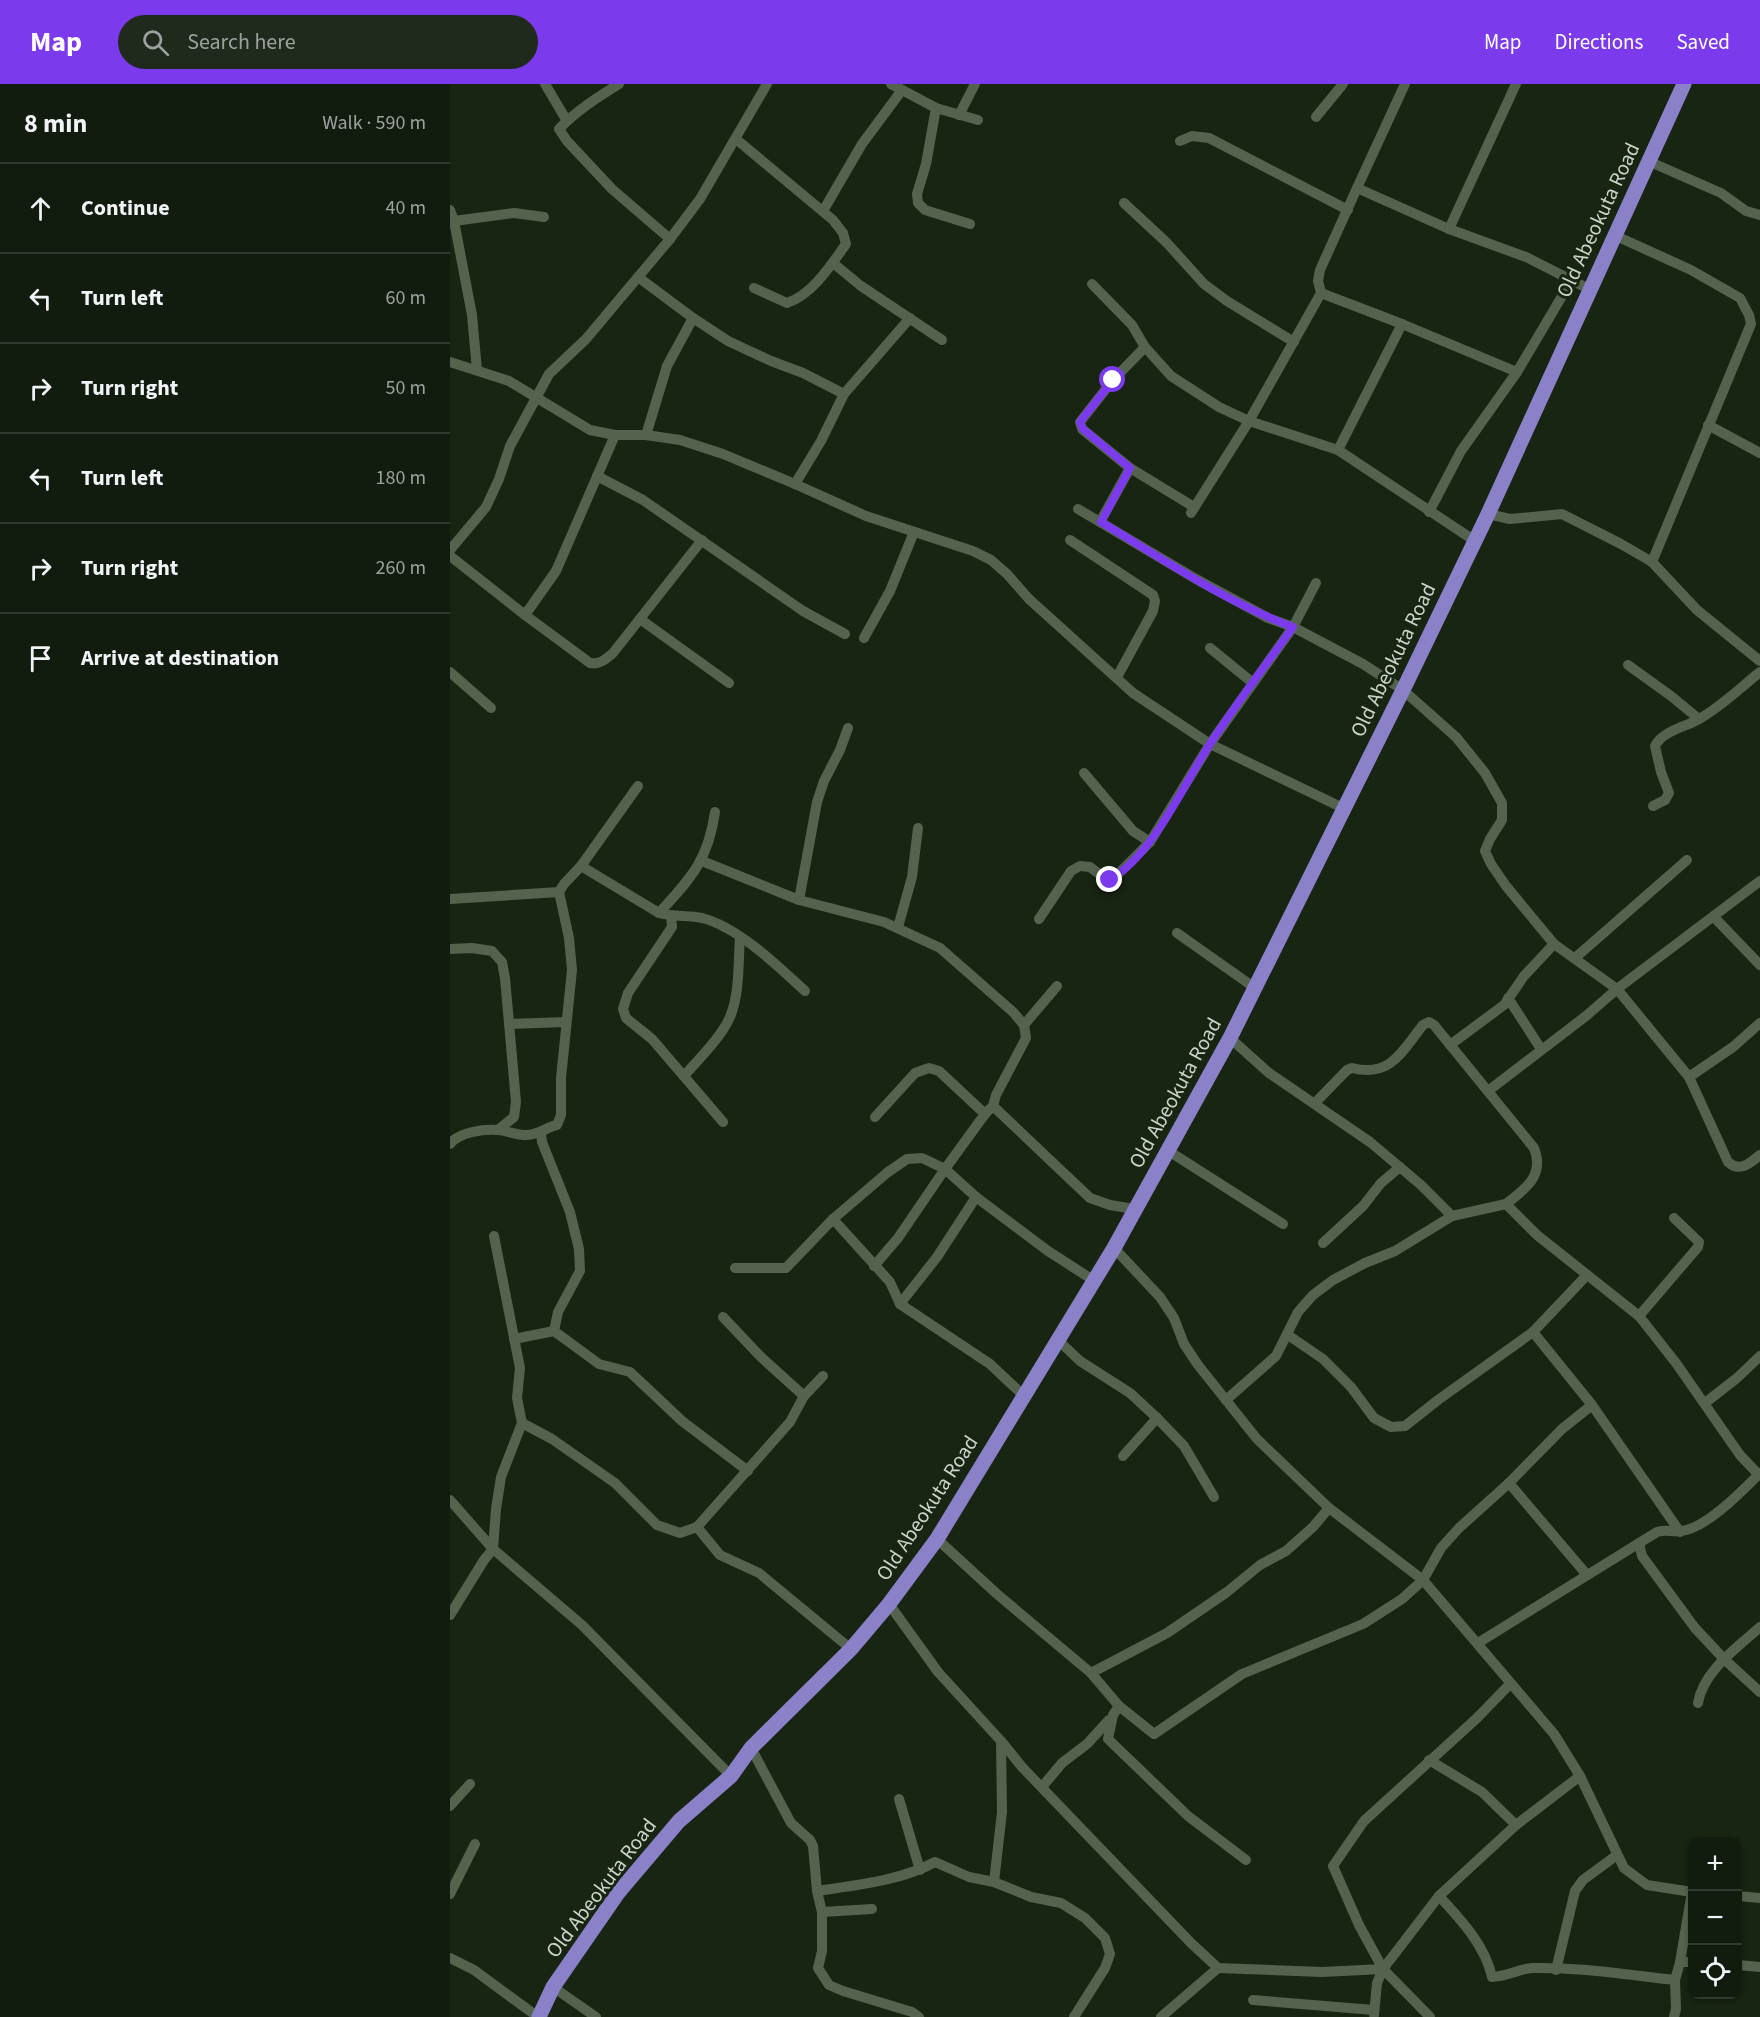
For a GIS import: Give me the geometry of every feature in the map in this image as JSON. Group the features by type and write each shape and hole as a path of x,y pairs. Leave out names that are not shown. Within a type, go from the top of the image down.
{"highway":[{"name":"Old Abeokuta Road","path":"539,2017 553,1987 618,1893 679,1821 731,1776 751,1748 851,1649 889,1604 936,1539 1114,1248 1230,1038 1403,690 1488,514 1684,84"}],"street":[{"path":"545,84 567,121"},
{"path":"619,84 595,99 559,129 567,141 612,189 670,239"},
{"path":"450,550 486,507 499,479 510,446 549,374 586,339 670,239 700,199 767,84"},
{"path":"891,84 936,108 978,120"},
{"path":"959,115 975,84"},
{"path":"1316,117 1343,84"},
{"path":"1145,347 1113,380 1080,422 1083,429 1130,468 1193,510 1248,421 1321,293 1318,281 1320,270 1405,84"},
{"path":"1449,229 1516,84"},
{"path":"823,211 862,144 902,90"},
{"path":"936,108 926,164 917,194 918,203 925,210 970,224"},
{"path":"1180,141 1192,136 1209,138 1348,210"},
{"path":"736,139 833,220 843,233 846,244 833,263 797,300 787,303 754,288"},
{"path":"1648,161 1720,193 1746,211 1760,215"},
{"path":"1357,188 1449,229 1526,257 1589,289"},
{"path":"1124,203 1167,243 1204,284 1227,301 1294,342"},
{"path":"450,210 454,221 454,241 472,315 477,370"},
{"path":"454,221 514,213 544,217"},
{"path":"1614,235 1690,270 1740,298 1755,327 1708,425 1652,562"},
{"path":"833,263 861,286 942,340"},
{"path":"638,277 728,341 803,373 844,394"},
{"path":"1429,512 1461,451 1517,372 1570,281"},
{"path":"1092,284 1132,325 1145,347 1171,376 1219,407 1248,421 1338,450 1475,541"},
{"path":"1321,293 1517,372"},
{"path":"646,435 667,366 693,318"},
{"path":"795,484 821,441 844,394 910,318"},
{"path":"1338,450 1402,324"},
{"path":"450,362 509,381 590,430 615,435 646,435 680,440 723,454 866,516 973,551 991,560 1007,574 1029,599 1133,693 1210,744 1343,808"},
{"path":"1708,425 1760,453"},
{"path":"525,615 556,571 615,435"},
{"path":"1101,522 1130,468"},
{"path":"597,476 643,500 803,611 844,634"},
{"path":"1078,508 1196,579 1268,618 1293,627 1363,664 1403,690 1456,737 1485,773 1502,803 1502,820 1485,851 1506,886 1554,944 1617,989 1689,1077 1728,1162 1736,1167 1742,1167 1760,1155"},
{"path":"1488,514 1510,519 1555,513 1569,515 1652,562 1697,610 1760,661"},
{"path":"864,638 890,591 914,532"},
{"path":"450,556 525,615 590,663 596,664 603,662 613,653 702,540"},
{"path":"1070,540 1153,595 1155,601 1153,611 1117,677"},
{"path":"1039,919 1071,871 1080,866 1090,867 1110,880 1118,875 1150,842 1210,744 1293,627 1316,583"},
{"path":"640,620 729,683"},
{"path":"1210,648 1253,683"},
{"path":"1628,665 1699,719"},
{"path":"450,672 491,708"},
{"path":"1653,806 1665,800 1669,793 1661,772 1655,744 1674,730 1699,719 1760,672"},
{"path":"799,900 817,802 848,728"},
{"path":"1084,773 1133,831 1150,842"},
{"path":"450,1144 465,1133 498,1130 527,1135 557,1125 561,1115 561,1078 572,970 569,939 559,892 581,866 638,786"},
{"path":"659,913 684,886 702,861 712,838 715,812"},
{"path":"898,927 912,877 918,828"},
{"path":"1575,958 1687,860"},
{"path":"702,861 799,900 898,927 940,948 1013,1012 1024,1025 1026,1038 989,1110 898,1238 874,1266"},
{"path":"581,866 659,913 701,918 717,924 740,938 805,992"},
{"path":"1488,1091 1586,1016 1617,989 1760,881"},
{"path":"450,899 559,892"},
{"path":"671,916 672,927 628,993 623,1010 626,1018 652,1039 723,1122"},
{"path":"1714,917 1760,965"},
{"path":"1177,933 1255,988"},
{"path":"684,1076 708,1049 730,1017 736,995 740,938"},
{"path":"1450,1045 1492,1015 1554,944"},
{"path":"450,950 472,948 492,951 502,962 516,1102 514,1117 498,1130"},
{"path":"1024,1025 1057,986"},
{"path":"1508,998 1541,1049"},
{"path":"509,1024 566,1022"},
{"path":"1226,1400 1276,1356 1288,1335 1291,1322 1313,1295 1333,1280 1365,1263 1395,1251 1452,1216 1506,1204 1531,1184 1538,1165 1538,1156 1534,1148 1434,1025 1429,1022 1423,1025 1392,1062 1381,1069 1352,1068 1347,1070 1315,1104"},
{"path":"1689,1077 1733,1047 1760,1023"},
{"path":"1230,1038 1269,1073 1370,1142 1452,1216"},
{"path":"875,1117 915,1073 929,1068 939,1071 989,1110 1090,1198 1134,1209"},
{"path":"541,1132 542,1142 570,1212 580,1271 558,1312 554,1331"},
{"path":"1167,1150 1283,1224"},
{"path":"735,1268 786,1268 833,1219 907,1159 922,1158 945,1169 976,1197 1048,1251 1093,1281"},
{"path":"1323,1243 1400,1167"},
{"path":"900,1304 937,1257 976,1197"},
{"path":"1478,1643 1657,1532 1667,1529 1680,1532 1711,1517 1737,1498 1759,1474 1740,1455 1705,1403 1639,1316 1537,1235 1506,1204"},
{"path":"1639,1316 1698,1247 1699,1242 1674,1218"},
{"path":"833,1219 891,1282 900,1304 990,1364 1023,1395"},
{"path":"450,1615 493,1549 501,1477 522,1423 518,1398 520,1368 494,1236"},
{"path":"1114,1248 1160,1297 1174,1318 1184,1344 1257,1439 1329,1508 1423,1580 1554,1734 1580,1776 1623,1868 1647,1885 1688,1891"},
{"path":"1288,1335 1323,1359 1351,1387 1374,1419 1390,1427 1405,1426 1533,1332 1587,1275"},
{"path":"723,1317 761,1357 804,1396"},
{"path":"514,1339 554,1331 599,1364 630,1372 682,1421 748,1471"},
{"path":"1533,1332 1592,1405 1680,1532"},
{"path":"1057,1339 1080,1361 1130,1394 1157,1418 1184,1446 1214,1497"},
{"path":"1705,1403 1760,1356"},
{"path":"522,1423 552,1439 615,1483 657,1525 680,1533 697,1527 790,1422 804,1396 823,1376"},
{"path":"936,1539 1091,1673 1116,1710 1154,1734 1242,1674 1363,1624 1402,1599 1423,1580 1441,1548 1459,1528 1509,1483 1562,1429 1592,1405"},
{"path":"1123,1456 1157,1418"},
{"path":"1509,1483 1587,1575"},
{"path":"450,1500 493,1549 582,1626 731,1776"},
{"path":"1091,1673 1167,1633 1227,1592 1260,1565 1286,1551 1313,1527 1329,1508"},
{"path":"697,1527 720,1555 759,1573 851,1649"},
{"path":"1639,1543 1642,1556 1695,1628 1760,1692"},
{"path":"1629,1550 1642,1556"},
{"path":"889,1604 938,1672 1022,1767 1183,1935 1218,1968 1322,1972 1383,1969"},
{"path":"1698,1703 1699,1695 1724,1659 1760,1627"},
{"path":"1431,2017 1383,1969 1359,1925 1333,1866 1364,1821 1477,1718 1510,1684"},
{"path":"1042,1787 1062,1763 1088,1744 1116,1710"},
{"path":"1116,1710 1108,1739 1188,1816 1246,1860"},
{"path":"994,1882 1002,1812 1001,1741"},
{"path":"751,1748 791,1822 810,1840 813,1846 817,1891 822,1912 822,1951 818,1968 829,1985 843,1992 912,2012 919,2017"},
{"path":"1429,1760 1482,1792 1516,1825"},
{"path":"1253,2000 1374,2013 1377,1983 1383,1969 1439,1896 1516,1825 1580,1776"},
{"path":"450,1806 470,1784"},
{"path":"899,1799 920,1870"},
{"path":"450,1893 475,1844"},
{"path":"1556,1970 1575,1891 1583,1880 1617,1855"},
{"path":"817,1891 897,1877 920,1870 935,1862 969,1877 994,1882 1031,1897 1061,1903 1085,1918 1106,1938 1110,1954 1105,1968 1074,2017"},
{"path":"1439,1896 1469,1929 1489,1964 1492,1977 1530,1968 1675,1980"},
{"path":"1742,1896 1760,1898"},
{"path":"822,1912 872,1909"},
{"path":"1674,2017 1675,1980 1688,1915"},
{"path":"450,1958 474,1970 539,2017"},
{"path":"1680,1962 1688,1962"},
{"path":"1742,1965 1760,1967"},
{"path":"1161,2017 1218,1968"},
{"path":"553,1987 596,2017"}],"route":[{"path":"1110,880 1118,875 1150,842 1210,744 1293,627 1268,618 1196,579 1101,522 1130,468 1083,429 1080,422 1113,380"}]}
